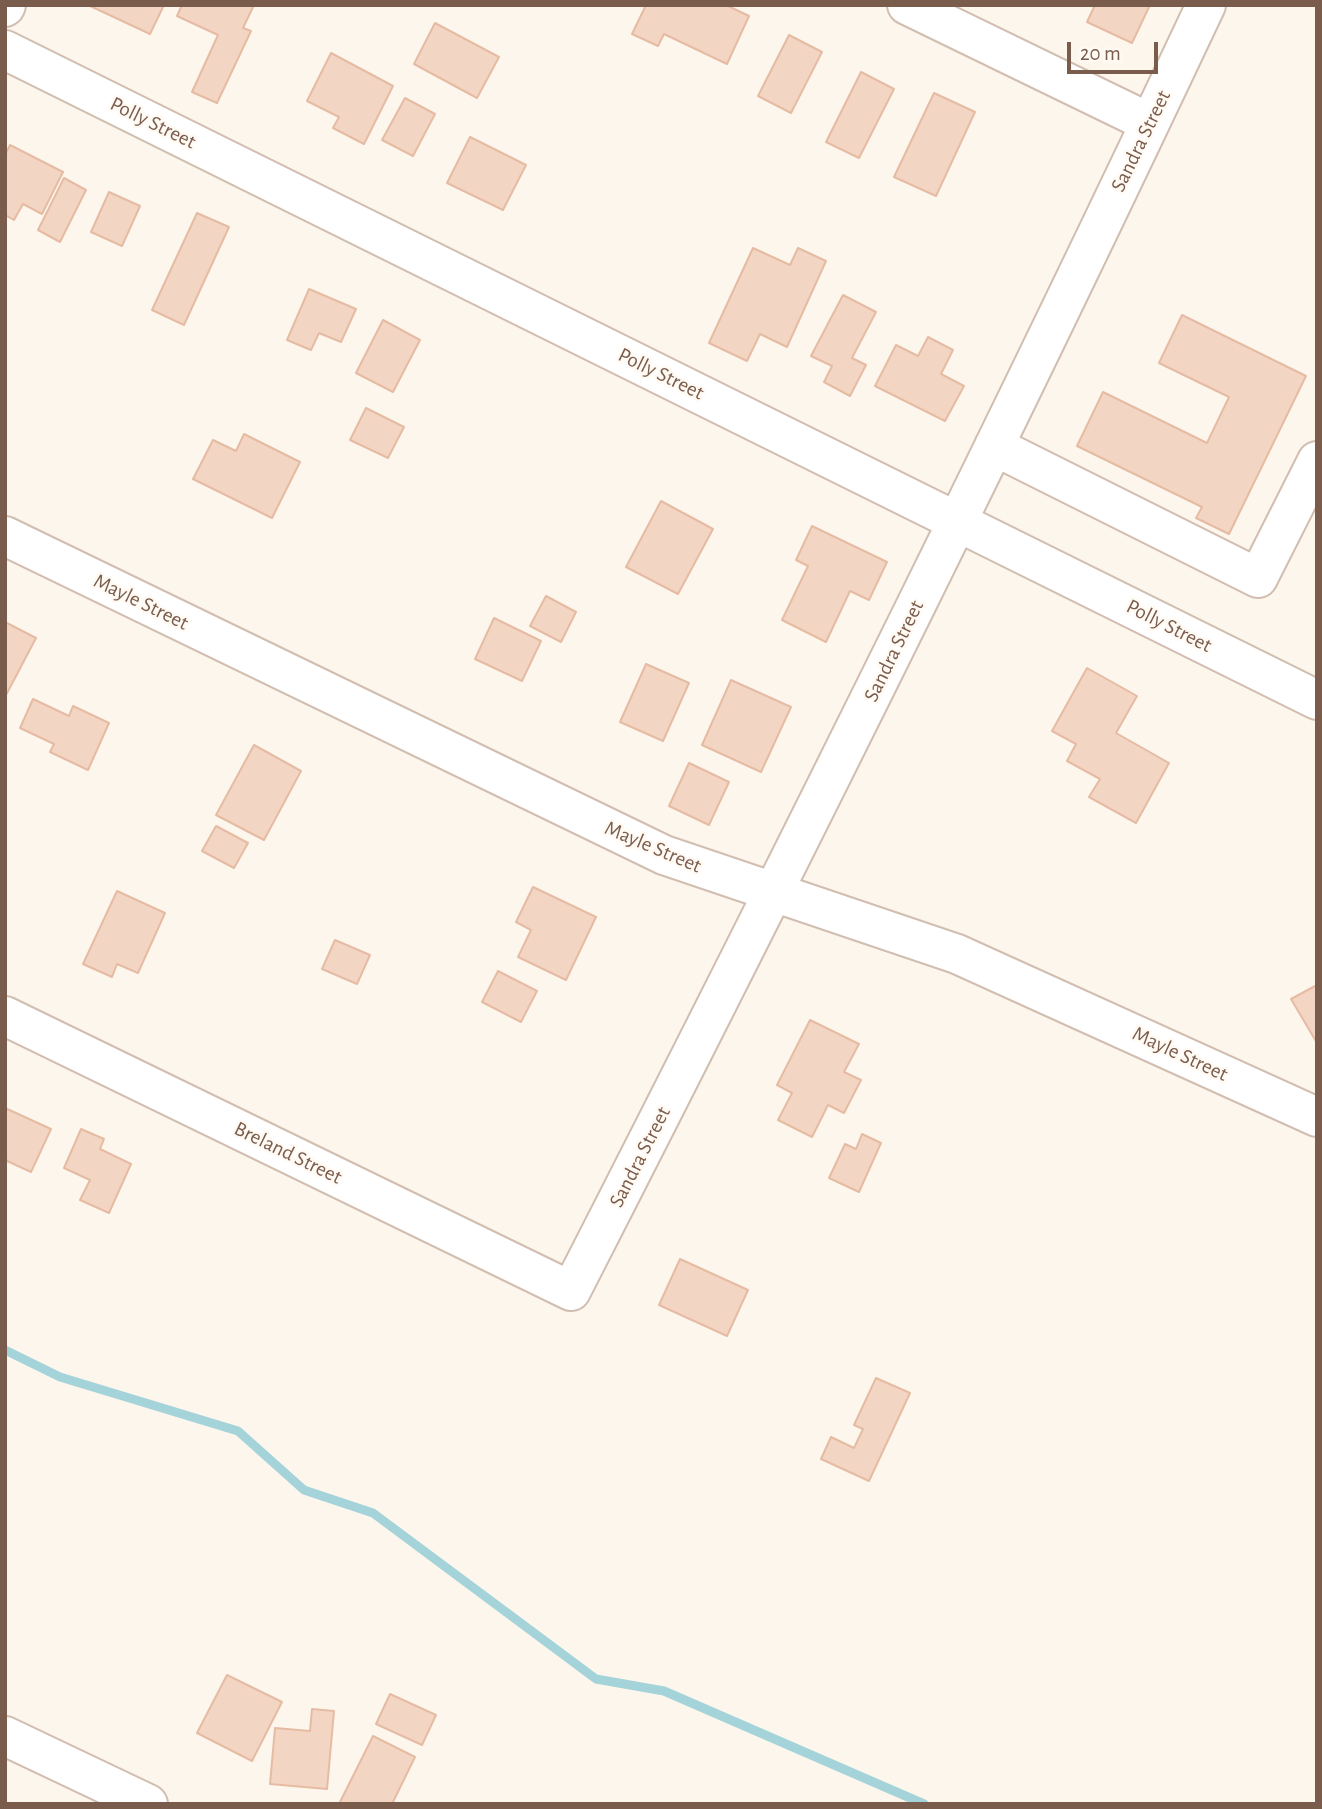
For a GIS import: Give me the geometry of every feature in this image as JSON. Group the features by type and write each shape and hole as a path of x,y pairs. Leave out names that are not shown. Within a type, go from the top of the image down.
{"street":[{"path":"907,5 1150,123"},
{"name":"Sandra Street","path":"571,1291 774,894 1206,5"},
{"name":"Polly Street","path":"5,50 1317,700"},
{"path":"994,446 1258,578 1317,461"},
{"name":"Mayle Street","path":"5,536 664,855 957,954 1317,1117"},
{"name":"Breland Street","path":"5,1016 571,1291"},
{"path":"5,1736 148,1804"}],"building":[{"path":"88,5 164,5 150,34"},
{"path":"182,5 254,5 243,28 251,31 217,103 192,92 218,35 177,16"},
{"path":"646,5 726,5 749,16 727,64 664,34 658,46 632,34"},
{"path":"1095,5 1150,5 1132,43 1087,22"},
{"path":"435,23 499,57 477,98 414,64"},
{"path":"789,35 822,52 791,113 758,96"},
{"path":"331,53 393,86 364,144 333,128 339,117 307,101"},
{"path":"861,72 894,89 859,158 826,142"},
{"path":"934,93 975,112 936,196 894,177"},
{"path":"405,98 435,114 413,156 382,140"},
{"path":"470,137 526,165 503,210 447,183"},
{"path":"10,145 63,172 42,214 23,204 14,220 5,215 5,155"},
{"path":"64,178 86,190 60,242 38,230"},
{"path":"109,192 140,206 122,246 91,232"},
{"path":"197,213 229,227 184,325 152,310"},
{"path":"753,248 790,265 798,248 826,261 787,347 760,334 747,361 709,343"},
{"path":"309,289 356,309 341,342 319,333 311,350 287,340"},
{"path":"843,295 876,312 852,358 866,365 850,396 824,382 832,366 811,356"},
{"path":"1182,315 1306,376 1229,534 1196,518 1202,507 1077,446 1103,392 1207,443 1229,397 1159,363"},
{"path":"383,320 420,340 393,392 356,373"},
{"path":"928,337 953,350 941,374 964,386 945,421 875,386 896,345 918,356"},
{"path":"366,408 404,427 388,458 350,440"},
{"path":"244,434 300,462 272,518 193,479 213,440 236,451"},
{"path":"661,501 713,529 678,594 626,567"},
{"path":"812,526 887,562 869,600 850,591 826,642 782,620 808,566 796,560"},
{"path":"546,596 576,612 561,642 530,626"},
{"path":"494,618 541,641 522,681 475,659"},
{"path":"5,622 36,638 5,697"},
{"path":"646,664 689,683 663,741 620,722"},
{"path":"1087,668 1137,696 1116,733 1169,763 1136,823 1089,797 1100,779 1067,761 1076,744 1052,731"},
{"path":"731,680 791,707 761,772 702,745"},
{"path":"33,699 69,716 73,706 109,723 88,770 50,752 54,744 20,728"},
{"path":"254,745 301,771 264,840 216,815"},
{"path":"689,763 729,782 709,825 669,806"},
{"path":"216,826 248,843 234,868 202,851"},
{"path":"533,887 596,917 566,980 518,957 531,930 516,922"},
{"path":"117,891 165,913 138,973 117,964 112,977 83,964"},
{"path":"335,940 370,955 357,984 322,969"},
{"path":"498,971 537,991 521,1022 482,1002"},
{"path":"1317,985 1317,1043 1291,999"},
{"path":"810,1020 859,1044 844,1072 861,1080 844,1113 828,1105 812,1137 778,1120 792,1093 777,1085"},
{"path":"5,1108 51,1129 31,1172 5,1160"},
{"path":"81,1129 104,1139 100,1149 131,1164 109,1213 80,1200 90,1180 64,1168"},
{"path":"862,1134 881,1143 859,1192 829,1178 845,1144 856,1149"},
{"path":"680,1259 748,1290 727,1336 659,1305"},
{"path":"876,1378 910,1393 869,1481 821,1459 831,1437 854,1448 863,1429 854,1425"},
{"path":"227,1675 282,1702 252,1761 197,1733"},
{"path":"390,1694 436,1715 422,1745 376,1724"},
{"path":"312,1709 334,1711 327,1789 270,1784 275,1728 310,1731"},
{"path":"373,1736 415,1757 392,1804 339,1804"}],"waterway":[{"path":"5,1350 60,1377 238,1431 304,1490 373,1513 596,1679 664,1691 924,1804"}]}
